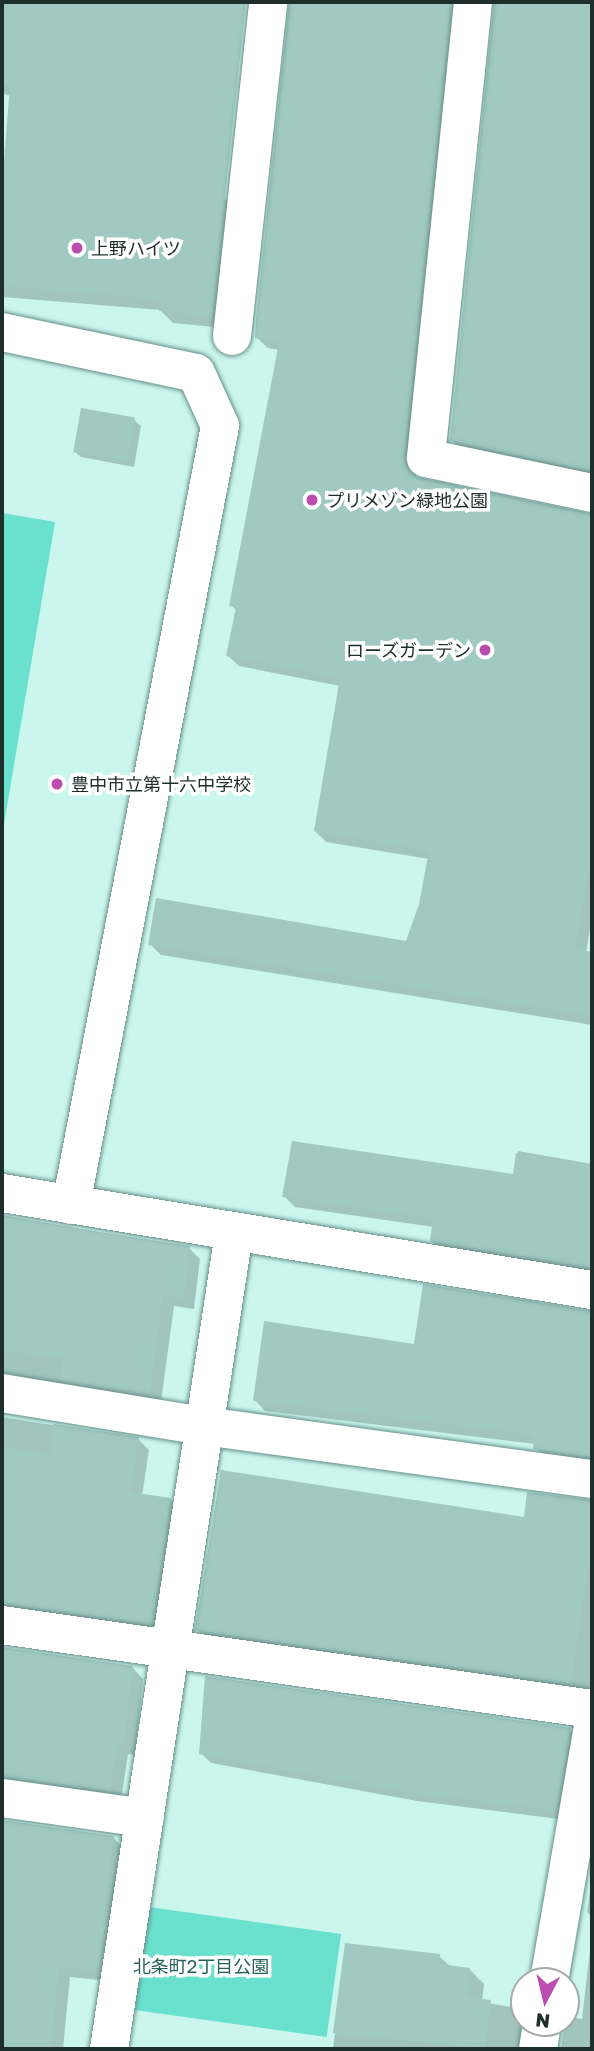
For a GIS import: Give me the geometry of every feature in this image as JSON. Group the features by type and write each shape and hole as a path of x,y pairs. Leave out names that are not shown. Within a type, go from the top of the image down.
{"street":[{"path":"232,337 268,2"},
{"path":"473,2 426,458 592,492"},
{"path":"2,332 196,373 220,426 71,1205"},
{"path":"2,1193 592,1290"},
{"path":"109,2049 234,1233"},
{"path":"2,1393 204,1426 592,1479"},
{"path":"2,1625 592,1709"},
{"path":"552,1967 592,1732"},
{"path":"2,1798 145,1818"}],"green space":[{"path":"2,513 55,522 2,836"},
{"name":"北条町2丁目公園","path":"149,1907 341,1934 327,2037 135,2010"}],"building":[{"path":"5,2 246,2 212,316 159,311 160,299 2,286 2,188 10,85 2,85"},
{"path":"289,2 451,2 404,456 412,474 421,479 592,514 592,850 575,949 592,952 592,1016 148,945 156,898 406,941 419,904 429,851 314,831 340,678 226,656 236,607 229,606 279,342 255,338"},
{"path":"494,2 592,2 592,471 450,441"},
{"path":"81,408 135,418 127,462 73,452"},
{"path":"292,1141 513,1174 516,1153 592,1165 592,1268 430,1241 433,1219 282,1197"},
{"path":"2,1217 190,1246 184,1298 163,1295 150,1392 60,1380 63,1359 2,1350"},
{"path":"423,1284 592,1311 592,1457 533,1449 534,1435 253,1401 264,1321 414,1344"},
{"path":"54,1424 139,1437 130,1492 171,1498 152,1624 2,1604 2,1447 50,1455"},
{"path":"221,1470 524,1517 527,1492 592,1500 592,1541 571,1684 195,1630"},
{"path":"2,1647 133,1666 124,1745 117,1744 110,1791 2,1777"},
{"path":"205,1676 571,1728 556,1811 405,1792 199,1754"},
{"path":"2,1820 114,1836 99,1971 59,1967 51,2049 2,2049"},
{"path":"345,1943 440,1954 439,1964 470,1968 467,1997 491,2000 485,2049 333,2033"}],"place":[{"name":"上野ハイツ","path":"77,248"},
{"name":"プリメゾン緑地公園","path":"312,500"},
{"name":"ローズガーデン","path":"485,650"},
{"name":"豊中市立第十六中学校","path":"57,784"}]}
